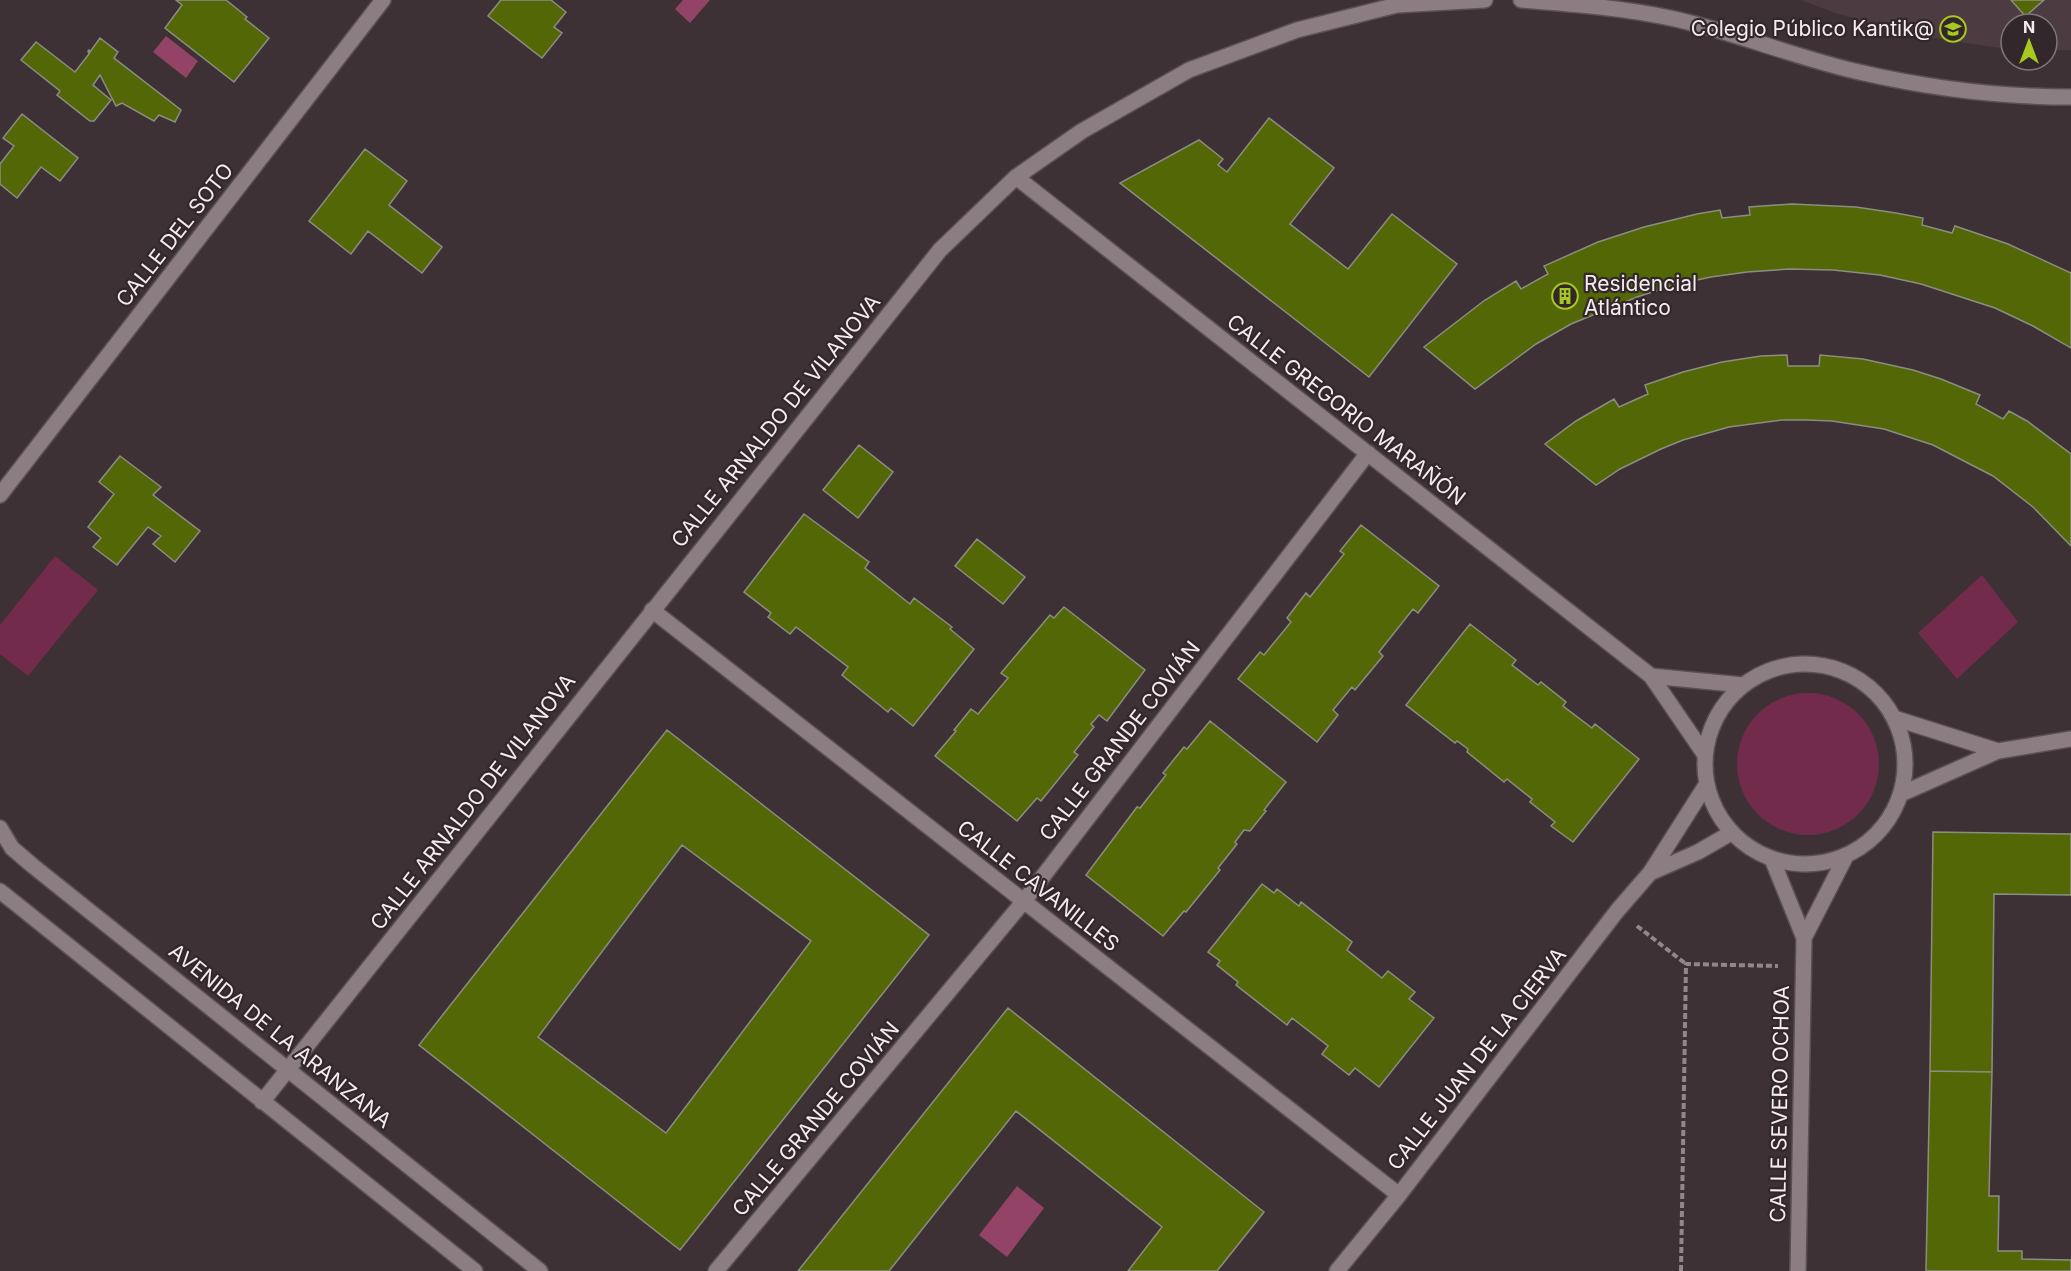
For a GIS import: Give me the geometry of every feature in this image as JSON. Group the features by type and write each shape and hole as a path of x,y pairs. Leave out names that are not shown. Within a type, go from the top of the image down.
{"street":[{"name":"CALLE DEL SOTO","path":"0,495 383,0"},
{"name":"CALLE ARNALDO DE VILANOVA","path":"262,1102 940,250 1016,177 1082,131 1189,70 1297,30 1397,5 1485,0"},
{"path":"1521,0 1584,5 1674,19 1858,72 1954,90 2028,97 2071,97"},
{"name":"CALLE GREGORIO MARAÑÓN","path":"1016,177 1651,676 1705,755"},
{"name":"CALLE GRANDE COVIÁN","path":"716,1271 1024,901 1368,453"},
{"name":"CALLE CAVANILLES","path":"652,610 1399,1195"},
{"path":"1797,664 1826,666 1853,676 1877,694 1894,718 1903,742 1905,768 1901,794 1889,820 1869,841 1846,856 1822,863 1796,864 1772,859 1750,848 1731,833 1715,810 1706,784 1705,755 1711,728 1724,705 1743,685 1768,671 1797,664"},
{"path":"1651,676 1743,685"},
{"path":"1894,718 1998,751"},
{"path":"1901,794 1998,751 2071,739"},
{"name":"CALLE JUAN DE LA CIERVA","path":"1337,1271 1399,1195 1617,911 1650,873 1706,784"},
{"name":"AVENIDA DE LA ARANZANA","path":"0,828 12,848 33,866 540,1271"},
{"name":"CALLE JUAN DE LA CIERVA","path":"1650,873 1698,852 1731,833"},
{"name":"CALLE SEVERO OCHOA","path":"1804,938 1846,856"},
{"name":"CALLE SEVERO OCHOA","path":"1772,859 1804,938 1798,1271"},
{"path":"0,891 475,1271"}],"path":[{"path":"1617,911 1686,964 1803,967"},
{"path":"1681,1271 1686,964"}],"shaded area":[{"path":"683,0 710,0 690,23 675,9"},
{"name":"Colegio Público Kantik@","path":"1801,0 2071,0 2071,50 2059,50 2059,12 1999,12 1999,48 1914,35 1835,13"},
{"path":"166,36 198,61 186,78 153,52"},
{"path":"55,556 98,590 28,676 0,654 0,625"},
{"path":"1982,575 2018,622 1957,679 1918,633"},
{"path":"1808,693 1835,699 1858,714 1873,737 1879,764 1873,791 1858,814 1835,829 1808,835 1781,829 1758,814 1743,791 1737,764 1743,737 1758,714 1781,699"},
{"path":"1017,1186 1044,1208 1007,1257 979,1235"}],"building":[{"path":"176,0 226,0 269,38 234,82 165,28 182,5"},
{"path":"501,0 551,0 566,12 554,27 562,33 542,58 488,16"},
{"path":"2011,0 2044,0 2030,12 2022,12"},
{"path":"100,38 118,52 114,58 181,110 175,122 159,115 154,121 122,103 116,106 100,75 93,85 111,100 94,121 90,121 57,95 60,91 21,60 36,42 75,72 89,54 88,51 90,52"},
{"path":"22,114 78,158 60,181 41,167 17,198 0,184 0,164 14,146 3,138"},
{"path":"1269,118 1334,168 1290,224 1348,269 1392,214 1457,264 1369,377 1120,183 1199,140 1223,159 1218,165 1227,172"},
{"path":"365,149 407,181 389,205 442,247 422,273 368,231 351,254 309,221"},
{"name":"Residencial Atlántico","path":"1792,204 1856,207 1923,218 1922,225 1952,233 1955,226 2008,244 2071,273 2071,348 1995,308 1921,284 1880,275 1833,270 1789,269 1711,277 1674,285 1637,297 1571,324 1536,344 1475,389 1424,347 1485,300 1516,281 1521,289 1548,274 1544,266 1598,242 1644,227 1697,214 1720,210 1722,218 1750,215 1749,207"},
{"name":"Residencial Atlántico","path":"1787,355 1788,366 1819,366 1820,355 1863,359 1913,370 1980,395 1976,404 2003,419 2009,411 2027,421 2071,454 2071,546 2033,507 1993,476 1933,445 1884,429 1832,421 1807,420 1782,420 1729,427 1661,449 1620,469 1596,485 1545,444 1576,421 1614,399 1619,407 1648,394 1645,385 1722,362"},
{"path":"859,445 893,472 858,518 823,490"},
{"path":"120,456 161,487 153,495 200,531 175,562 153,544 161,536 148,527 117,565 93,547 101,538 88,527 114,494 99,482"},
{"path":"804,514 869,562 865,568 910,604 914,598 952,627 950,629 974,649 913,726 891,708 888,712 842,675 848,667 796,627 790,634 768,617 771,613 744,592"},
{"path":"1361,525 1439,586 1418,613 1413,609 1379,652 1383,656 1355,690 1352,687 1333,710 1338,715 1317,742 1238,679 1260,652 1264,655 1291,622 1287,618 1306,593 1310,597 1344,554 1340,551"},
{"path":"977,539 1025,577 1003,604 955,566"},
{"path":"1064,607 1145,670 1107,721 1099,715 1091,724 1094,727 1074,752 1078,755 1041,801 1037,798 1017,821 935,756 971,709 978,714 1008,678 1001,673 1050,615 1054,618"},
{"path":"1470,624 1516,660 1512,665 1538,685 1541,682 1566,702 1563,706 1592,728 1595,724 1639,759 1573,842 1551,826 1555,822 1530,802 1532,799 1507,779 1504,782 1467,752 1468,749 1457,741 1455,743 1406,705"},
{"path":"1210,721 1286,782 1250,831 1244,830 1235,842 1237,844 1218,868 1220,870 1163,936 1086,875 1137,807 1140,808 1166,775 1163,773 1184,747 1187,749"},
{"path":"667,730 929,935 680,1250 419,1045","holes":["682,845 811,941 666,1133 538,1037"]},
{"path":"1933,832 2071,834 2071,895 1994,894 1992,1072 1930,1071"},
{"path":"1262,884 1274,893 1277,889 1299,906 1301,902 1352,942 1347,950 1382,978 1388,971 1415,992 1409,999 1434,1018 1379,1087 1355,1068 1349,1075 1322,1054 1328,1046 1292,1018 1287,1025 1236,985 1238,982 1217,965 1220,961 1208,952"},
{"path":"1008,1008 1264,1212 1217,1271 1128,1271 1162,1227 1016,1111 889,1271 798,1271"},
{"path":"1930,1071 1992,1072 1989,1196 1999,1196 1998,1251 2022,1251 2022,1259 2071,1260 2071,1271 1926,1271"}],"place":[{"name":"Colegio Público Kantik@","path":"1953,29"},
{"name":"Residencial Atlántico","path":"1565,296"}]}
